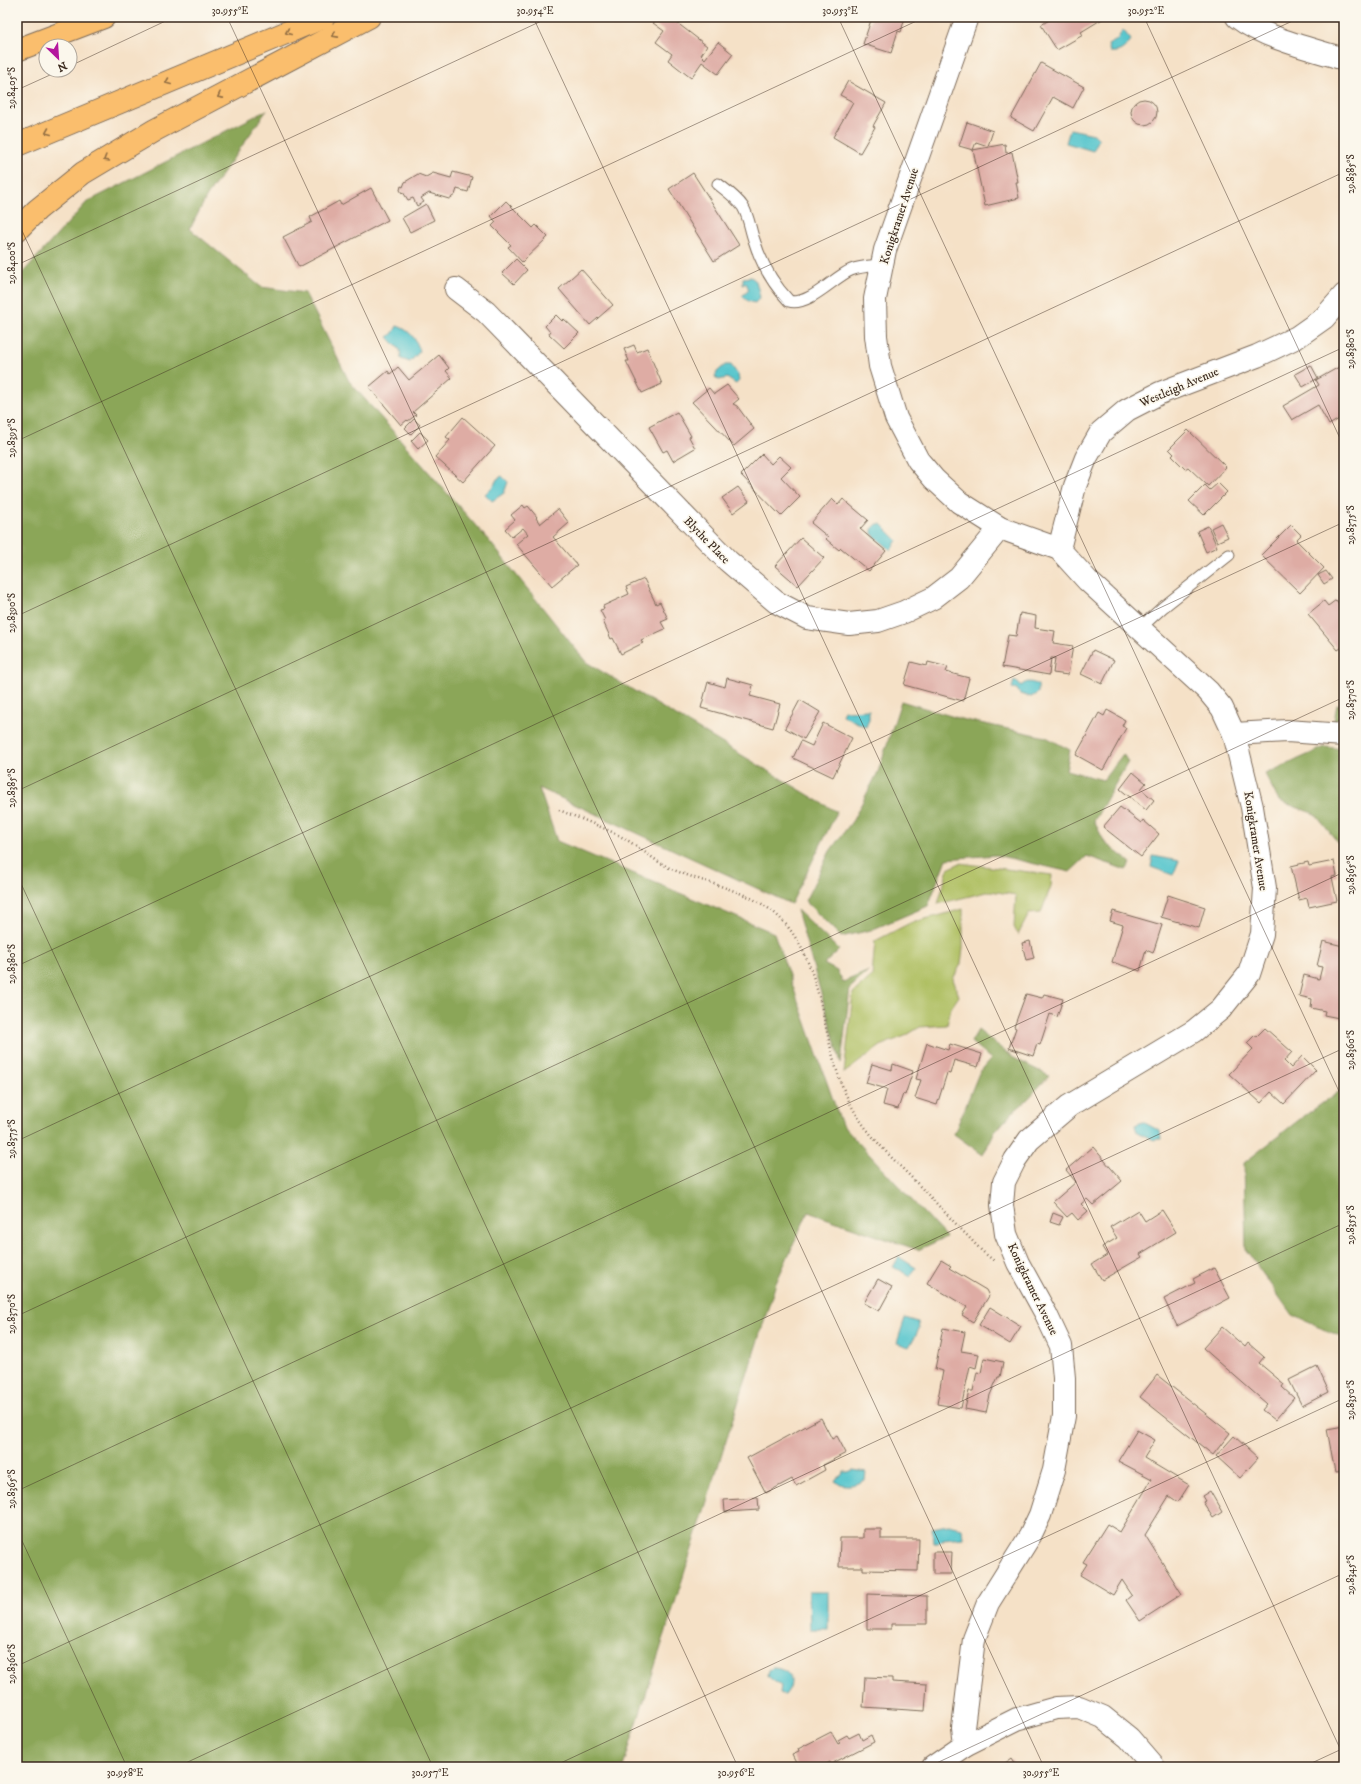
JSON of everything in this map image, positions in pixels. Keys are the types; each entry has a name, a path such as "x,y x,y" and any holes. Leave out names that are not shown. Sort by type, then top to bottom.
{"highway":[{"path":"17,50 104,17"},
{"path":"17,145 324,17"},
{"path":"17,230 37,210 84,173 155,130 369,17"}],"street":[{"name":"Konigkramer Avenue","path":"965,1745 963,1728 974,1639 988,1603 1030,1536 1040,1515 1054,1470 1064,1416 1064,1378 1061,1346 1046,1314 1018,1263 1006,1234 1002,1206 1004,1182 1015,1160 1029,1140 1069,1106 1194,1031 1221,1009 1249,974 1262,934 1265,888 1252,807 1234,734 1222,708 1208,691 1088,581 1059,549 1000,528 959,502 934,479 918,460 896,418 880,366 876,336 875,299 885,250 967,17"},
{"path":"1237,17 1248,25 1274,36 1344,59"},
{"name":"Blythe Place","path":"456,289 486,312 728,561 776,602 807,618 849,624 878,621 904,612 933,598 959,578 1000,528"},
{"name":"Westleigh Avenue","path":"1059,549 1075,486 1086,458 1101,432 1127,410 1160,394 1257,356 1297,337 1324,318 1344,295"},
{"path":"1234,734 1287,731 1344,735"},
{"path":"933,1767 965,1745 1017,1719 1056,1708 1079,1707 1103,1717 1129,1738 1154,1767"}],"lane":[{"path":"718,184 736,198 747,214 760,258 776,287 789,301 798,302 813,296 837,278 852,270 882,265"},
{"path":"1140,628 1162,608 1229,555"}],"path":[{"path":"559,810 616,834 639,848 655,861 675,870 742,893 760,902 788,927 801,947 813,974 834,1061 848,1100 860,1120 880,1146 982,1251 1000,1265"}],"green space":[{"path":"267,110 207,196 190,229 261,287 305,293 349,381 490,542 586,662 837,812 791,904 539,788 557,841 774,933 842,1125 946,1237 918,1250 808,1212 776,1283 623,1767 17,1767 17,279 87,202"},
{"path":"901,701 961,719 1046,737 1070,750 1066,770 1103,780 1123,754 1128,762 1094,821 1105,843 1131,863 1126,870 1087,856 1070,872 996,855 946,859 928,906 871,930 841,937 805,901 830,851 853,820 878,772"},
{"path":"1344,704 1344,728 1333,726 1337,705"},
{"path":"1325,747 1344,749 1344,850 1315,814 1279,801 1265,774"},
{"path":"960,863 1052,875 1051,886 1041,913 1029,914 1018,935 1014,927 1016,895 990,891 938,904 948,869"},
{"path":"963,909 963,948 961,964 953,979 959,996 951,1008 947,1025 920,1027 905,1036 882,1045 844,1073 853,993 872,976 875,941 910,923"},
{"path":"797,910 839,950 824,964 837,971 843,982 869,971 850,988 841,1063"},
{"path":"978,1030 1012,1057 1049,1076 994,1133 983,1155 954,1134 979,1073 991,1059 971,1042"},
{"path":"1344,1088 1344,1338 1292,1315 1246,1250 1244,1163 1300,1119"}],"water":[{"path":"1123,30 1131,40 1117,52 1110,52 1108,45 1117,40"},
{"path":"1070,129 1094,134 1099,139 1093,151 1066,143"},
{"path":"751,277 756,281 760,297 755,303 748,301 742,296 749,290 746,283 743,285 743,278"},
{"path":"397,326 406,330 412,336 420,351 410,362 401,359 400,350 388,337 393,333"},
{"path":"725,365 731,365 738,375 739,381 736,384 727,378 719,380 715,377 717,372"},
{"path":"502,476 508,482 504,493 492,501 485,494 494,485 497,479"},
{"path":"877,524 881,524 897,540 891,550 872,534 872,529"},
{"path":"1014,681 1019,683 1021,686 1030,682 1038,685 1038,693 1031,697 1020,694 1017,689 1012,688"},
{"path":"869,710 869,719 866,727 842,715 844,711"},
{"path":"1153,856 1179,861 1173,875 1151,867"},
{"path":"1143,1122 1160,1131 1161,1139 1157,1139 1156,1141 1137,1132 1135,1125"},
{"path":"899,1257 916,1268 910,1276 893,1267"},
{"path":"905,1318 918,1322 919,1329 909,1347 897,1343"},
{"path":"853,1470 866,1472 865,1480 850,1485 835,1481 842,1475 843,1472"},
{"path":"949,1525 962,1528 963,1538 943,1540 940,1543 933,1543 932,1528"},
{"path":"809,1592 828,1592 828,1629 810,1629"},
{"path":"773,1668 784,1671 790,1677 791,1685 785,1695 780,1694 781,1686 768,1675 769,1670"}],"building":[{"path":"658,17 680,17 676,22 707,46 701,55 705,59 718,42 733,54 718,74 702,62 691,78 668,60 672,54 656,42 664,31 653,23"},
{"path":"872,17 905,17 901,32 898,31 891,53 863,44"},
{"path":"1054,17 1104,18 1081,32 1083,35 1057,50 1041,25"},
{"path":"1041,63 1084,87 1073,108 1053,97 1034,131 1011,118"},
{"path":"848,81 886,103 873,126 875,127 860,153 833,137 853,102 840,95"},
{"path":"1144,99 1153,103 1157,112 1153,121 1144,125 1135,121 1131,112 1135,103"},
{"path":"967,122 993,131 988,146 976,142 973,150 959,146"},
{"path":"1005,144 1006,153 1012,152 1018,182 1016,182 1019,198 985,206 973,150"},
{"path":"453,172 472,177 468,192 457,189 455,195 449,199 429,193 421,198 424,202 417,206 413,198 408,200 400,190 401,186 403,187 405,182 418,174 426,177 433,173 451,178"},
{"path":"693,173 739,245 714,261 669,189"},
{"path":"371,188 388,220 299,267 283,237 312,222 310,217 339,201 341,205"},
{"path":"506,201 533,228 536,225 548,237 522,262 508,247 511,245 492,226 496,222 491,216"},
{"path":"426,204 434,220 410,232 402,218"},
{"path":"516,259 527,270 514,284 502,273"},
{"path":"581,269 613,305 590,325 559,289"},
{"path":"556,315 562,321 564,319 579,333 564,348 549,334 550,332 545,326"},
{"path":"634,345 637,352 647,348 662,384 642,393 626,361 629,361 624,349"},
{"path":"439,355 449,368 446,371 452,378 413,412 416,415 401,425 369,387 388,371 390,374 398,367 409,380"},
{"path":"1311,365 1318,378 1303,387 1295,374"},
{"path":"1339,367 1342,371 1344,370 1344,416 1329,425 1318,405 1292,420 1283,406 1319,385 1316,380"},
{"path":"727,385 739,399 733,404 737,406 754,429 734,446 692,402 709,388 714,394"},
{"path":"677,412 691,436 689,437 695,448 673,461 667,450 663,452 649,427"},
{"path":"463,417 495,446 463,482 435,457 450,440 446,437"},
{"path":"414,419 420,425 411,434 405,428"},
{"path":"1188,430 1226,467 1208,486 1188,467 1185,469 1172,456 1174,454 1169,449"},
{"path":"420,432 428,440 418,449 411,441"},
{"path":"762,454 771,464 779,456 791,467 781,477 800,497 781,516 741,475"},
{"path":"1218,483 1227,492 1204,515 1189,501 1205,485 1210,490"},
{"path":"738,487 749,501 733,513 722,498"},
{"path":"832,499 838,505 843,499 868,520 860,529 886,551 869,571 841,548 839,550 826,539 828,537 811,523"},
{"path":"523,505 525,508 528,506 537,517 536,518 540,524 558,509 569,523 553,537 577,565 552,586 516,544 528,534 523,528 512,537 505,529 515,520 511,515"},
{"path":"1221,523 1228,537 1217,542 1211,528"},
{"path":"1291,525 1301,535 1296,540 1324,568 1300,593 1261,555"},
{"path":"1208,526 1217,547 1206,552 1197,531"},
{"path":"801,538 824,558 798,586 775,566"},
{"path":"1326,571 1332,579 1324,584 1318,575"},
{"path":"644,579 656,604 660,602 668,619 661,622 665,629 641,640 643,643 621,654 613,638 611,639 600,610 604,609 603,606 629,594 626,587"},
{"path":"1336,600 1344,610 1344,646 1338,650 1308,614 1324,601 1328,606"},
{"path":"1020,613 1036,616 1035,628 1055,631 1053,643 1073,646 1068,675 1053,673 1055,658 1051,658 1049,675 1002,667 1008,635 1016,636"},
{"path":"1093,650 1114,660 1102,684 1081,674"},
{"path":"911,662 927,666 928,662 948,667 946,672 969,678 963,701 904,685"},
{"path":"727,678 753,685 750,696 780,704 773,728 701,708 708,682 725,687"},
{"path":"800,700 820,712 804,739 785,728"},
{"path":"1107,710 1125,720 1122,726 1126,728 1103,770 1076,755 1099,713 1104,716"},
{"path":"823,723 852,738 833,777 793,758 801,741 812,746"},
{"path":"1133,772 1146,783 1141,789 1154,800 1146,810 1120,789"},
{"path":"1120,807 1141,823 1143,820 1159,834 1141,857 1103,827"},
{"path":"1334,861 1337,876 1332,877 1337,901 1309,907 1307,898 1299,900 1291,866 1308,862 1309,866"},
{"path":"1168,895 1205,907 1199,928 1161,917"},
{"path":"1113,911 1162,925 1153,953 1146,950 1140,971 1112,962 1123,925 1110,921"},
{"path":"1030,941 1034,958 1026,960 1022,943"},
{"path":"1323,941 1343,946 1341,955 1344,956 1344,1019 1324,1015 1325,1011 1311,1008 1312,999 1299,996 1304,975 1319,979 1322,967 1317,966"},
{"path":"1026,994 1042,998 1044,994 1063,999 1057,1017 1050,1014 1040,1045 1037,1044 1033,1056 1009,1048 1016,1028 1014,1027"},
{"path":"1265,1028 1292,1052 1284,1061 1291,1068 1302,1056 1316,1070 1284,1104 1271,1092 1261,1103 1229,1074 1253,1049 1247,1043"},
{"path":"927,1043 948,1050 950,1044 982,1054 978,1067 954,1060 950,1074 947,1073 937,1105 915,1098 921,1080 916,1079"},
{"path":"872,1064 892,1070 893,1064 913,1071 905,1095 903,1094 898,1109 883,1105 887,1089 866,1083"},
{"path":"1093,1147 1122,1181 1093,1205 1087,1199 1081,1204 1088,1211 1078,1220 1072,1213 1067,1217 1053,1202 1076,1182 1066,1170"},
{"path":"1138,1210 1145,1221 1162,1210 1176,1232 1140,1254 1142,1257 1102,1280 1092,1264 1107,1255 1102,1247 1117,1238 1110,1227"},
{"path":"1053,1213 1063,1217 1059,1225 1050,1222"},
{"path":"941,1260 951,1266 949,1268 986,1290 989,1296 973,1322 962,1315 967,1307 927,1283"},
{"path":"1214,1268 1230,1298 1177,1326 1164,1299 1195,1283 1193,1279"},
{"path":"878,1279 892,1287 879,1311 864,1303"},
{"path":"990,1307 1021,1326 1010,1344 979,1325"},
{"path":"1222,1327 1245,1347 1248,1343 1264,1357 1259,1363 1284,1384 1282,1387 1294,1398 1275,1420 1262,1410 1267,1404 1203,1348"},
{"path":"943,1328 965,1332 961,1351 979,1354 976,1368 970,1366 961,1408 937,1404 943,1371 935,1369"},
{"path":"984,1358 1003,1362 1000,1377 998,1377 990,1395 986,1413 965,1409 969,1391 973,1391 977,1372 981,1373"},
{"path":"1317,1366 1329,1392 1302,1406 1289,1380"},
{"path":"1157,1375 1230,1433 1213,1455 1140,1397"},
{"path":"821,1418 832,1439 837,1436 846,1453 823,1465 825,1470 796,1486 792,1479 766,1493 747,1458"},
{"path":"1344,1426 1344,1471 1335,1472 1327,1429"},
{"path":"1137,1430 1155,1440 1144,1458 1189,1485 1178,1502 1169,1496 1145,1535 1182,1594 1140,1621 1126,1600 1132,1595 1122,1580 1113,1595 1080,1575 1087,1564 1083,1562 1107,1524 1120,1532 1152,1479 1118,1461"},
{"path":"1234,1436 1258,1458 1240,1478 1216,1456"},
{"path":"1210,1491 1222,1512 1213,1518 1203,1502 1205,1501 1202,1496"},
{"path":"758,1498 759,1510 725,1512 724,1500"},
{"path":"863,1529 881,1529 881,1539 919,1539 918,1571 863,1570 863,1567 839,1567 840,1538 863,1538"},
{"path":"933,1552 952,1552 951,1574 933,1574"},
{"path":"867,1594 927,1596 927,1624 891,1624 891,1629 867,1629"},
{"path":"865,1677 892,1678 892,1682 927,1684 925,1711 863,1707"},
{"path":"831,1732 838,1744 840,1743 838,1740 847,1735 849,1738 859,1733 862,1740 871,1735 874,1742 831,1764 830,1762 824,1765 825,1767 798,1767 792,1755 799,1752 798,1749"},
{"path":"1012,1758 1018,1767 1000,1767"}]}
